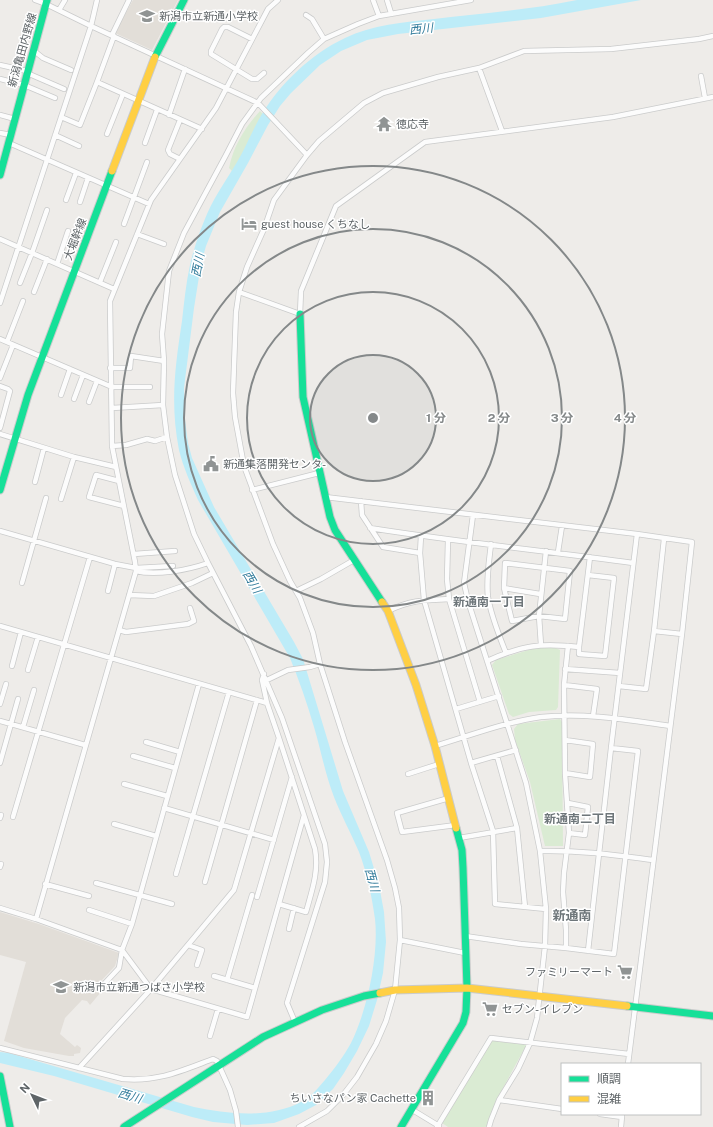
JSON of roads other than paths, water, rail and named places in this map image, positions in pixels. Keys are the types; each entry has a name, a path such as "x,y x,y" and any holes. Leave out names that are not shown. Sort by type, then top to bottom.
{"street":[{"path":"35,0 47,2 59,10 91,26 185,68 258,103 306,155"},
{"path":"59,10 65,0"},
{"path":"0,303 91,26 97,0"},
{"path":"61,117 80,125 113,36 129,0"},
{"name":"大堀幹線","path":"0,490 28,395 42,357 108,187 156,55 184,0"},
{"path":"36,919 136,570 112,446 110,301 149,204 216,108 268,9 278,0"},
{"path":"373,0 379,16"},
{"path":"387,0 392,13"},
{"path":"295,1022 287,1003 325,882 327,862 324,844 282,718 264,674 194,534 175,475 167,437 163,405 164,361 162,334 169,271 184,233 242,124 258,103 324,39 379,16 471,0"},
{"name":"新潟亀田内野線","path":"0,175 1,164 10,139 47,2"},
{"path":"306,15 312,19 324,39"},
{"path":"252,39 228,27 224,27 211,51 211,54 254,79 257,79 264,73"},
{"path":"299,1127 327,1110 343,1095 357,1077 376,1044 386,1021 395,990 400,940 399,908 387,860 345,742 320,664 313,633 300,598 273,544 242,460 235,417 233,393 236,312 239,292 247,267 264,229 274,200 306,155 319,141 364,103 383,93 438,77 479,68 524,51 611,49 713,36"},
{"path":"33,50 43,58 71,70"},
{"path":"0,64 27,72 64,89"},
{"path":"169,115 185,68"},
{"path":"479,68 502,131"},
{"path":"701,76 705,98"},
{"path":"0,79 24,85 55,98"},
{"path":"97,82 202,129"},
{"path":"107,134 123,94"},
{"path":"401,1127 463,1023 466,1012 467,988 462,850 435,746 416,686 388,611 335,530 324,497 303,397 300,314 301,291 336,206 425,142 613,118 713,96"},
{"path":"145,143 157,110"},
{"path":"0,115 15,119"},
{"path":"180,120 168,150 170,154 180,159"},
{"path":"0,133 47,160 134,199 149,204"},
{"path":"55,135 78,146"},
{"path":"124,224 147,162"},
{"path":"66,200 76,173"},
{"path":"80,202 88,178"},
{"path":"20,283 47,210"},
{"path":"57,264 68,231"},
{"path":"137,234 164,244"},
{"path":"0,239 114,289"},
{"path":"100,282 116,242"},
{"path":"34,292 47,259"},
{"path":"239,292 300,314"},
{"path":"7,342 23,301"},
{"path":"0,339 112,387 150,387"},
{"path":"0,378 13,345"},
{"path":"110,368 130,368 131,356 164,361"},
{"path":"61,395 70,369"},
{"path":"74,399 83,375"},
{"path":"89,402 96,381"},
{"path":"0,386 10,391 0,428"},
{"path":"112,408 163,405"},
{"path":"0,434 74,457 116,467"},
{"path":"112,446 126,445 147,439 154,441 167,437"},
{"path":"35,482 44,448"},
{"path":"61,499 74,457"},
{"path":"252,490 319,473"},
{"path":"119,481 96,475 89,497 124,506"},
{"path":"324,497 637,534 692,542 682,634 628,1063"},
{"path":"22,583 46,498"},
{"path":"361,501 362,516 383,547 420,553"},
{"path":"473,515 464,583 468,601 526,784 540,851 546,910 545,946 537,1018 530,1043 518,1069 499,1100 489,1127"},
{"path":"558,552 562,526"},
{"path":"370,528 469,543 491,544 558,552 633,563"},
{"path":"0,531 144,572 180,570 198,567 208,563"},
{"path":"588,951 637,534"},
{"path":"421,536 420,553 424,600 471,763 493,831 495,904 546,910"},
{"path":"619,686 646,689 664,539"},
{"path":"448,540 446,579 449,599 480,702"},
{"path":"491,544 488,570 488,597 494,621 506,653"},
{"path":"134,554 175,551"},
{"path":"541,645 538,616 546,551"},
{"path":"13,817 90,557"},
{"path":"588,575 614,578 605,656 579,654 590,557"},
{"path":"296,591 321,579 354,560"},
{"path":"505,563 570,571 565,619 538,616 512,621 504,588 505,563"},
{"path":"108,591 115,564"},
{"path":"136,570 173,566"},
{"path":"129,595 154,596 192,583 213,573"},
{"path":"504,588 540,594"},
{"path":"388,611 402,604 424,600 449,599"},
{"path":"119,630 126,632 188,624 194,621 190,608"},
{"path":"0,626 267,703"},
{"path":"654,631 682,634"},
{"path":"12,666 21,632"},
{"path":"28,670 38,637"},
{"path":"487,661 523,647 541,645 579,647"},
{"path":"566,948 563,892 569,833 565,773 564,685 568,646"},
{"path":"266,680 288,670 320,664"},
{"path":"565,669 620,673"},
{"path":"264,674 262,680 267,703 315,849 317,863 306,912 279,904"},
{"path":"0,704 6,684"},
{"path":"105,983 119,968 122,950 132,924 199,684"},
{"path":"564,685 597,689 593,716"},
{"path":"23,727 34,690"},
{"path":"176,874 229,692"},
{"path":"456,709 499,696"},
{"path":"0,763 18,700"},
{"path":"205,882 257,700"},
{"path":"435,746 525,720 565,716 615,718 670,726"},
{"path":"0,721 86,745"},
{"path":"79,1068 151,989 234,890 279,738"},
{"path":"565,740 593,744 590,777 565,773"},
{"path":"146,742 180,752"},
{"path":"465,936 521,944 614,954 638,751 611,748"},
{"path":"471,763 516,750"},
{"path":"133,756 175,768"},
{"path":"496,756 517,828 526,907"},
{"path":"408,774 439,764"},
{"path":"258,897 292,777"},
{"path":"124,784 167,796"},
{"path":"449,798 397,813 402,832 456,825"},
{"path":"568,804 588,807 585,835 569,833"},
{"path":"164,808 274,840"},
{"path":"0,908 36,919 122,950 151,989 247,1017 304,815"},
{"path":"114,824 156,836"},
{"path":"459,838 517,828"},
{"path":"540,851 567,850 600,852 653,860"},
{"path":"96,883 172,904"},
{"path":"45,884 89,896"},
{"path":"227,980 252,896"},
{"path":"289,929 294,908"},
{"path":"89,910 132,924"},
{"path":"400,940 465,953"},
{"path":"188,945 202,950 197,965"},
{"path":"214,976 255,988"},
{"path":"124,1127 264,1037 322,1010 364,996 386,991 467,988 713,1016"},
{"path":"210,1036 218,1008"},
{"path":"412,1109 439,1127 491,1038 630,1054"},
{"path":"0,1048 123,1079 140,1080 157,1078 213,1060 217,1061 230,1090 236,1111 238,1127"},
{"path":"0,1076 4,1111 10,1127"},
{"path":"499,1100 561,1109"},
{"path":"621,1127 622,1115"}],"water":[{"name":"西川","path":"577,0 641,0 541,18 398,34 367,40 341,51 320,65 291,93 280,106 268,125 220,212 206,246 201,264 184,388 185,420 188,443 192,458 214,507 303,659 343,791 369,852 379,885 384,912 386,942 383,973 369,1026 357,1051 333,1089 316,1105 299,1114 274,1123 247,1125 213,1122 192,1117 54,1076 0,1063 0,1052 9,1053 194,1107 220,1112 248,1114 275,1111 308,1098 332,1071 351,1043 367,999 373,966 376,933 371,894 359,852 331,788 309,709 290,658 198,500 187,475 179,450 176,433 174,386 177,354 190,265 204,220 219,191 241,155 262,114 278,91 298,70 320,52 345,38 377,27 411,21 524,9"}],"place":[{"name":"新潟市立新通小学校","path":"147,16"},
{"name":"徳応寺","path":"384,124"},
{"name":"guest house くちなし","path":"249,224"},
{"name":"新通集落開発センタ-","path":"211,464"},
{"name":"ファミリーマート","path":"625,972"},
{"name":"新潟市立新通つばさ小学校","path":"61,987"},
{"name":"セブン-イレブン","path":"490,1009"},
{"name":"ちいさなパン家 Cachette","path":"428,1098"}],"district":[{"name":"新通南一丁目","path":"489,602"},
{"name":"新通南二丁目","path":"580,819"},
{"name":"新通南","path":"572,915"}]}
